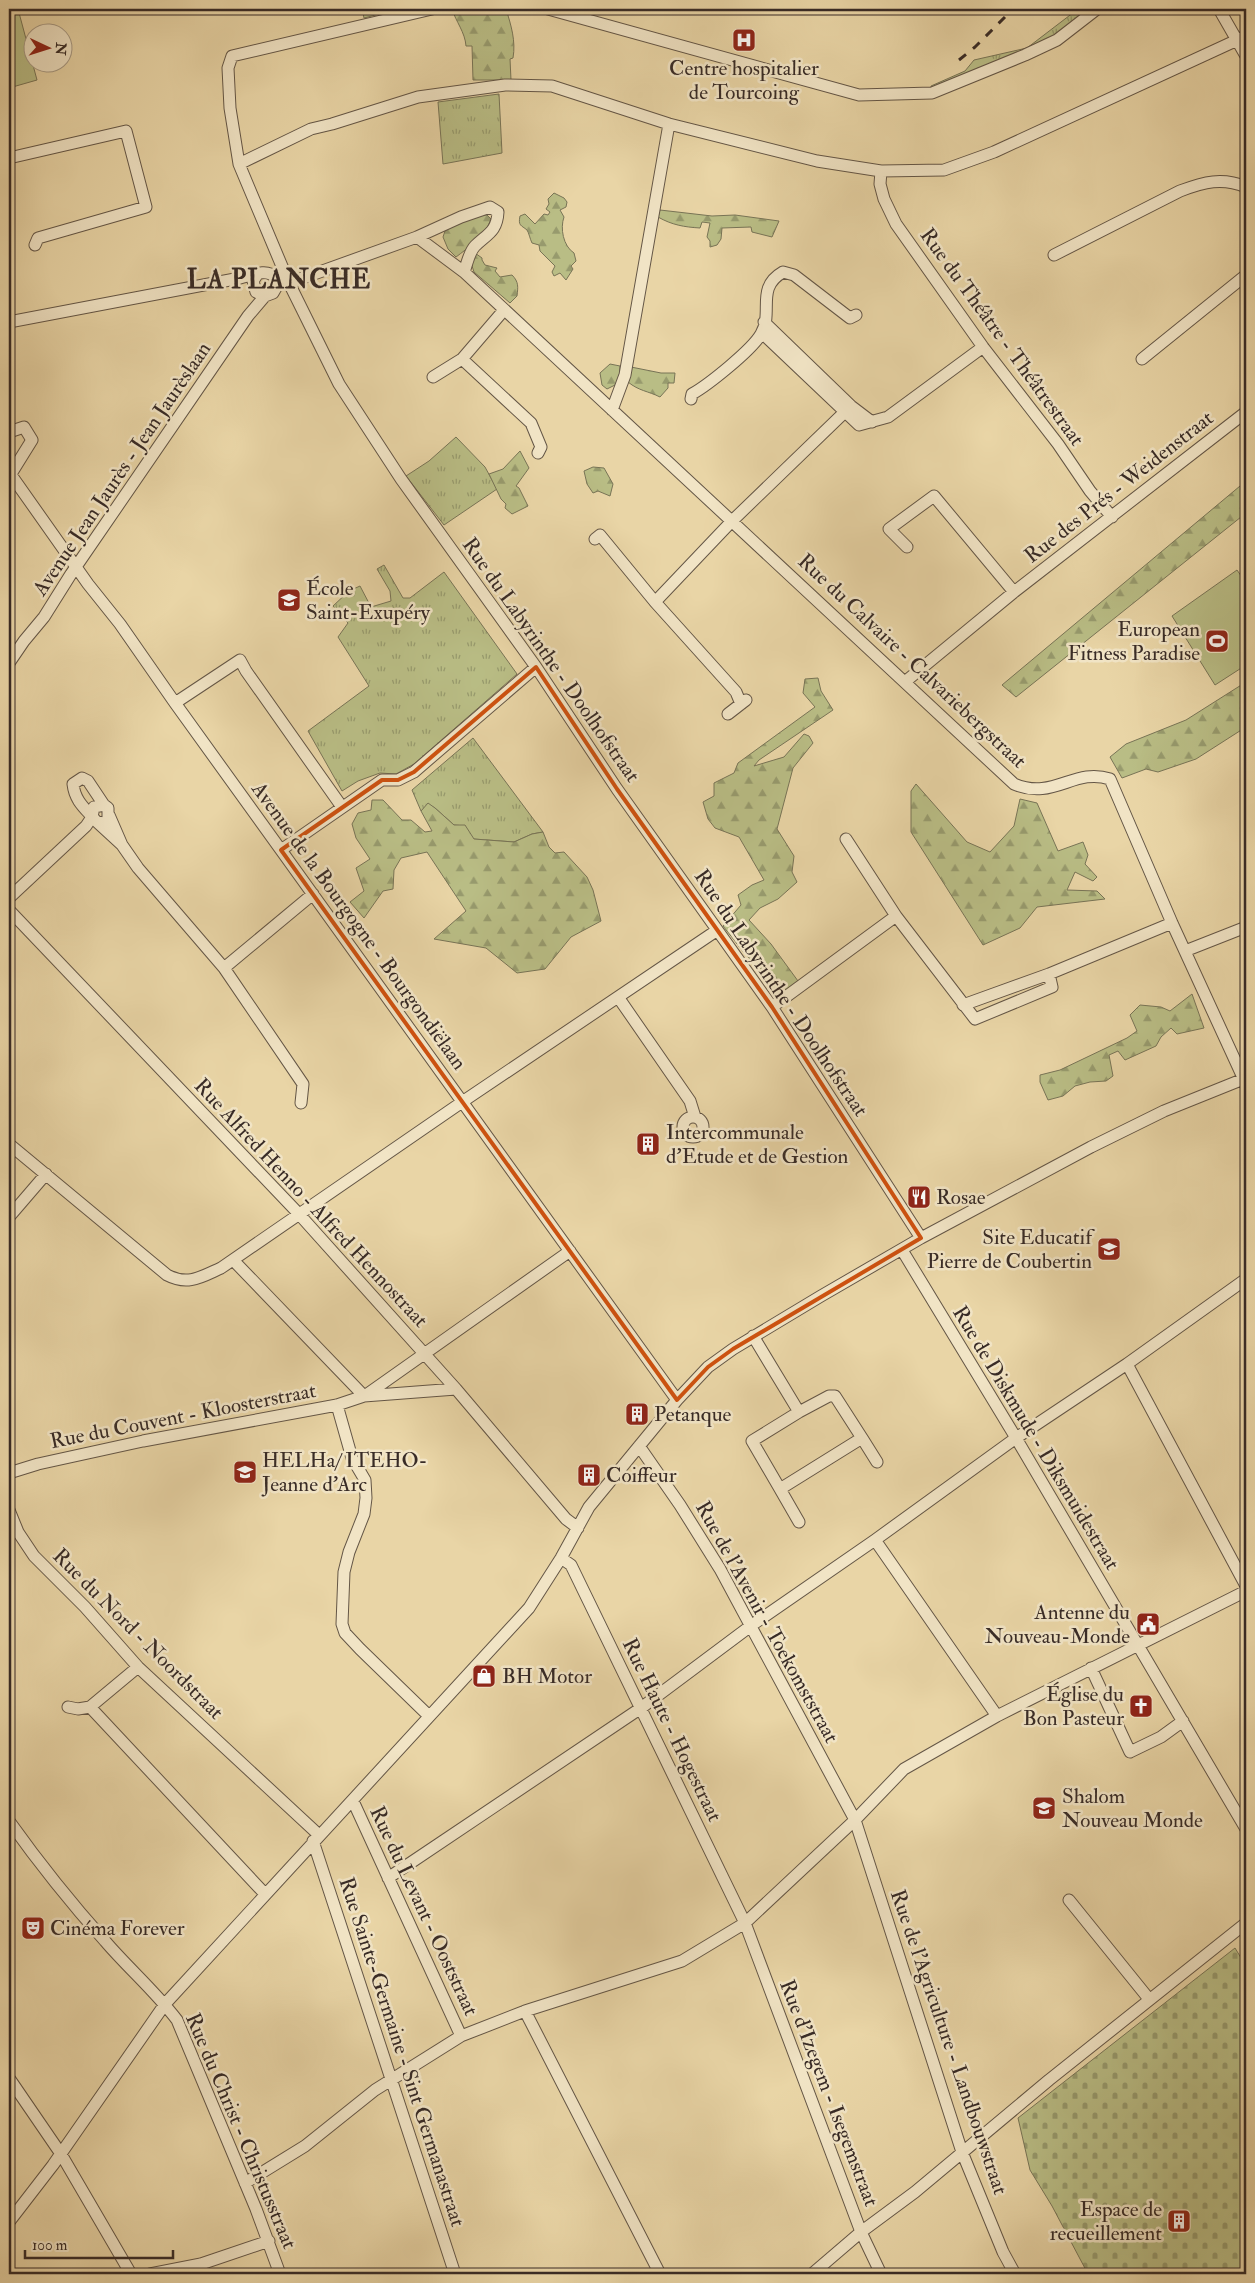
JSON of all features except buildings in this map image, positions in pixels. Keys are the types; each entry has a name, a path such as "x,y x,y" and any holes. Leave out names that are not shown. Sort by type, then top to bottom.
{"street":[{"name":"Rue du Labyrinthe - Doolhofstraat","path":"432,9 232,56 228,68 230,108 239,164 285,281 339,384 401,479 536,667 617,789 716,931 772,1007 921,1238"},
{"path":"548,9 859,95 932,93 1025,56 1057,40 1097,9"},
{"path":"1219,9 1241,39 1246,56"},
{"path":"239,164 311,129 418,97 505,85 552,86 669,124 817,161 881,171 944,170 988,154 1241,39"},
{"path":"612,410 626,375 669,124"},
{"path":"9,158 126,131 146,207 38,238 35,245"},
{"name":"Rue du Théâtre - Théâtrestraat","path":"881,171 880,184 884,199 896,224 983,346 1058,444 1090,491 1112,517"},
{"path":"1054,256 1180,191 1197,185 1224,180 1246,187"},
{"path":"257,275 253,281 254,288 258,294 265,296 276,290 285,281 417,237 490,207 498,212 498,223 492,232 474,247 464,272"},
{"name":"Rue du Calvaire - Calvariebergstraat","path":"417,237 464,272 906,681 1014,784 1028,790 1047,788 1097,774 1110,779 1172,923 1245,1081"},
{"path":"9,322 267,272 285,281"},
{"path":"691,399 692,394 707,386 763,328 770,284 775,277 784,272 794,275 850,318 856,315"},
{"path":"1142,359 1246,275"},
{"name":"Avenue Jean Jaurès - Jean Jaurèslaan","path":"9,663 44,617 76,566 248,316 265,296"},
{"path":"433,377 462,359 504,310"},
{"path":"763,328 847,409 859,425 888,417 983,346"},
{"path":"462,359 532,423 542,447 538,453"},
{"path":"655,602 732,521 847,409"},
{"name":"Rue des Prés - Weidenstraat","path":"906,681 1014,592 1246,412"},
{"name":"Avenue de la Bourgogne - Bourgondiëlaan","path":"9,432 24,427 32,440 9,475 120,624 677,1400"},
{"name":"Rue des Prés - Weidenstraat","path":"907,547 890,528 934,496 1014,592"},
{"path":"595,539 600,534 655,602 744,702 728,714"},
{"path":"175,703 240,660 342,807"},
{"path":"281,850 382,780 398,780 414,772 536,667"},
{"path":"122,845 95,820 75,796 73,784 82,778 88,781 107,810 122,845 138,868 224,968 303,1084 301,1103"},
{"path":"95,820 94,807 107,810"},
{"path":"9,898 86,826 95,820"},
{"path":"846,839 896,916 975,1019 1052,987 1049,974"},
{"path":"224,968 313,894"},
{"name":"Rue Alfred Henno - Alfred Hennostraat","path":"9,910 298,1213 456,1389 566,1519 578,1528"},
{"path":"772,1007 896,916"},
{"path":"963,1005 1049,974 1172,923"},
{"path":"1185,951 1246,927"},
{"path":"9,1144 167,1275 178,1281 188,1281 233,1260 298,1213 716,931"},
{"path":"618,997 690,1101 695,1116"},
{"path":"9,2222 60,2154 165,2004 353,1800 410,1735 529,1608 561,1558 589,1507 677,1400 708,1367 754,1336 921,1238 1092,1146 1164,1111 1245,1081"},
{"path":"9,1217 46,1174"},
{"name":"Rue de Diskmude - Diksmuidestraat","path":"902,1250 1016,1438 1246,1829"},
{"name":"Rue du Couvent - Kloosterstraat","path":"364,1396 570,1251"},
{"path":"233,1260 364,1396"},
{"path":"388,1878 641,1708 752,1625 875,1540 1016,1438 1127,1364 1246,1279"},
{"path":"754,1336 799,1412"},
{"path":"1127,1364 1246,1586"},
{"name":"Rue du Couvent - Kloosterstraat","path":"9,1472 143,1441 337,1405 364,1396 456,1389"},
{"path":"799,1522 752,1441 799,1412 829,1396 835,1396 877,1462"},
{"path":"337,1405 352,1458 365,1480 366,1498 364,1514 349,1552 344,1572 342,1624 345,1633 360,1650 429,1716"},
{"path":"780,1489 862,1438"},
{"name":"Rue de l'Avenir - Toekomststraat","path":"639,1446 689,1520 752,1625 855,1820"},
{"name":"Rue du Nord - Noordstraat","path":"9,1510 18,1532 34,1556 86,1607 138,1667 316,1838"},
{"path":"875,1540 997,1716"},
{"name":"Rue Haute - Hogestraat","path":"561,1558 571,1565 745,1923"},
{"path":"245,2183 305,2146 375,2090 461,2036 525,2012 682,1961 745,1923 855,1820 904,1769 997,1716 1246,1591"},
{"path":"68,1707 78,1709 90,1707 138,1667"},
{"path":"1091,1668 1130,1752 1161,1737 1183,1722"},
{"path":"410,1735 409,1728 416,1715 416,1702"},
{"path":"90,1707 265,1894"},
{"name":"Rue du Levant - Ooststraat","path":"353,1800 461,2036"},
{"name":"Rue de l'Agriculture - Landbouwstraat","path":"855,1820 962,2152 1003,2252 1015,2274"},
{"name":"Rue du Christ - Christusstraat","path":"9,1821 52,1880 106,1942 165,2004 177,2020 269,2241 280,2274"},
{"name":"Rue Sainte-Germaine - Sint Germanastraat","path":"316,1838 455,2274"},
{"path":"1069,1900 1149,1999"},
{"name":"Rue d'Izegem - Isegemstraat","path":"745,1923 861,2232 881,2274"},
{"path":"812,2274 861,2232 915,2192 1149,1999 1246,1923"},
{"path":"525,2012 660,2274"},
{"path":"9,2078 60,2154 131,2274"},
{"path":"150,2274 201,2264 269,2241"}],"highlighted area":[{"path":"536,667 617,789 772,1007 921,1238 733,1349 708,1367 677,1400 281,850 382,780 398,780 414,772"}],"green space":[{"path":"9,9 18,9 22,24 22,72 35,72 37,80 9,88"},
{"path":"362,9 398,9 364,18"},
{"path":"452,9 506,9 514,45 513,58 510,59 511,80 473,80 472,46 466,46 464,36"},
{"path":"1078,9 1094,9 1057,40 932,93 931,86 965,71 974,60 1027,48"},
{"path":"499,94 502,153 443,164 438,102"},
{"path":"554,193 564,198 567,202 566,207 560,210 564,217 563,231 567,246 574,253 576,261 571,266 573,269 566,280 560,273 554,276 552,272 555,266 540,251 539,245 532,243 527,230 519,222 520,216 525,214 535,224 544,214 548,215 550,212 546,209 549,204 548,199"},
{"path":"660,210 712,216 735,215 779,221 772,237 752,232 751,227 722,228 721,239 717,245 710,247 710,241 707,237 710,223 702,222 700,228 678,225 658,217"},
{"path":"482,215 487,215 491,219 489,225 476,241 456,257 448,249 443,237 446,228"},
{"path":"475,253 482,258 485,265 497,268 495,271 500,277 512,275 516,280 517,296 510,303 474,272 471,263"},
{"path":"610,364 620,366 619,383 607,389 602,385 600,373"},
{"path":"631,367 661,373 675,373 674,383 668,383 668,388 660,397 628,382"},
{"path":"456,437 485,467 497,489 444,525 406,476 429,461"},
{"path":"520,451 529,468 516,486 519,488 528,506 512,514 505,508 506,504 501,499 489,474 503,469"},
{"path":"593,467 604,468 613,484 610,496 598,491 593,493 587,484 584,471"},
{"path":"1246,481 1246,513 1016,697 1002,685"},
{"path":"384,565 403,598 410,598 444,572 517,674 414,764 396,774 380,773 358,781 342,791 308,731 369,686 338,637 348,623 333,606 349,591 360,586 371,607 391,601 390,591 377,569"},
{"name":"European Fitness Paradise","path":"1237,570 1246,583 1246,665 1215,685 1172,616"},
{"path":"818,678 821,691 833,710 759,760 754,766 784,757 804,734 809,736 813,743 793,768 777,829 794,856 792,872 797,882 778,899 760,908 749,920 771,944 798,981 777,997 766,975 745,954 723,926 741,905 738,895 752,885 764,880 739,837 715,828 708,819 703,802 714,796 714,783 734,773 738,763 815,707 803,693 805,679"},
{"path":"1246,682 1246,727 1196,759 1158,772 1146,769 1122,778 1110,757 1126,744 1186,720"},
{"path":"473,738 543,832 532,834 514,842 473,839 465,826 454,825 428,804 421,811 412,790"},
{"path":"916,784 967,842 990,852 1014,826 1020,799 1037,803 1058,851 1083,842 1088,855 1085,864 1097,877 1093,881 1075,872 1067,890 1097,891 1105,899 1037,907 1020,928 983,945 911,832 911,791"},
{"path":"372,800 383,800 402,820 411,820 425,832 432,831 421,811 428,803 454,825 465,825 474,839 514,842 532,834 543,832 549,847 555,853 564,852 587,877 593,890 601,921 571,937 545,969 517,973 486,948 434,939 466,911 427,852 401,858 394,870 393,889 383,891 364,918 350,902 364,891 356,868 370,859 356,838 352,824 358,813 371,810"},
{"path":"1192,994 1204,1028 1177,1034 1171,1028 1161,1037 1156,1046 1125,1060 1118,1051 1109,1055 1113,1076 1106,1081 1090,1082 1075,1086 1063,1096 1048,1100 1040,1082 1040,1075 1060,1070 1127,1038 1137,1031 1130,1015 1140,1005 1161,1007 1170,1011"},
{"path":"1235,1948 1246,1966 1246,2274 1088,2274 1052,2206 1030,2170 1018,2118"}],"railway":[{"path":"959,60 975,47 1013,9"}],"place":[{"name":"Centre hospitalier de Tourcoing","path":"744,40"},
{"name":"École Saint-Exupéry","path":"289,600"},
{"name":"European Fitness Paradise","path":"1217,641"},
{"name":"Intercommunale d’Etude et de Gestion","path":"648,1144"},
{"name":"Rosae","path":"919,1197"},
{"name":"Site Educatif Pierre de Coubertin","path":"1109,1249"},
{"name":"Petanque","path":"637,1414"},
{"name":"HELHa/ ITEHO- Jeanne d'Arc","path":"245,1472"},
{"name":"Coiffeur","path":"589,1475"},
{"name":"Antenne du Nouveau-Monde","path":"1148,1624"},
{"name":"BH Motor","path":"484,1676"},
{"name":"Église du Bon Pasteur","path":"1141,1706"},
{"name":"Shalom Nouveau Monde","path":"1044,1808"},
{"name":"Cinéma Forever","path":"33,1928"},
{"name":"Espace de recueillement","path":"1179,2221"}],"district":[{"name":"LA PLANCHE","path":"279,280"}]}
